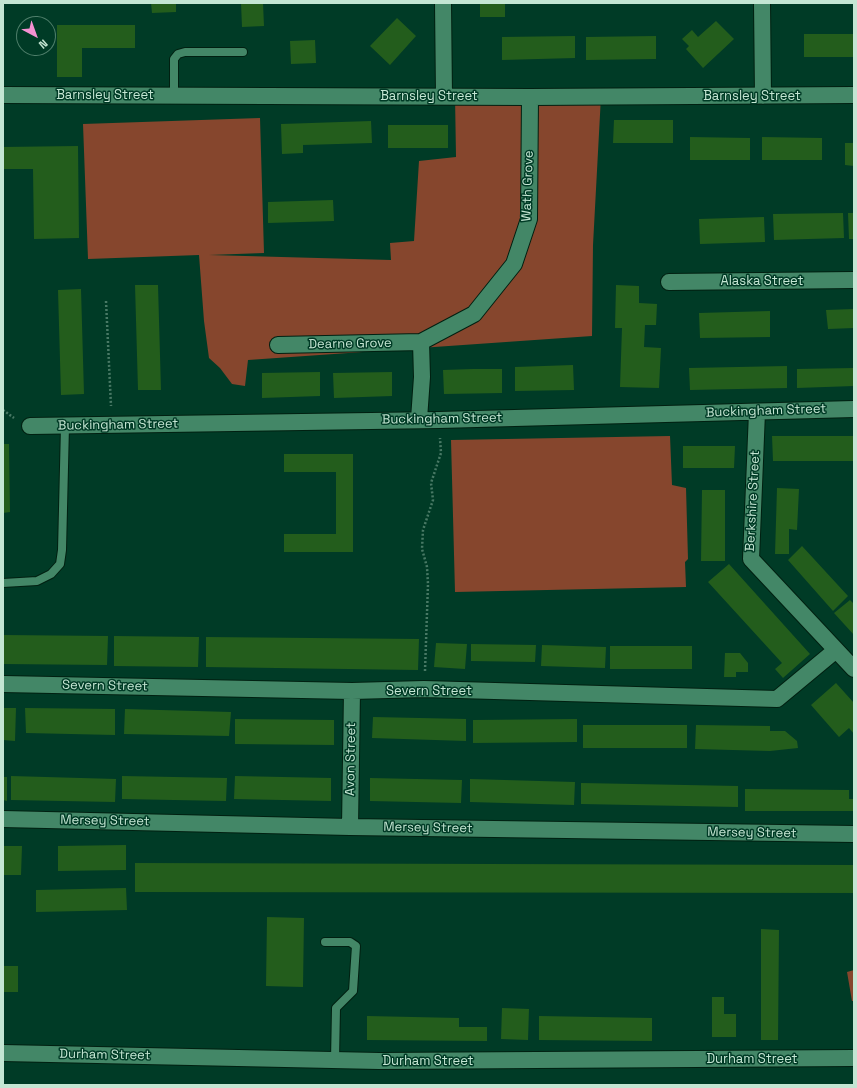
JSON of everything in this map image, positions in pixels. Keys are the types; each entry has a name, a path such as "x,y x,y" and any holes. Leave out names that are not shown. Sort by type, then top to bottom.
{"street":[{"path":"443,3 444,96"},
{"path":"762,3 763,96"},
{"name":"Barnsley Street","path":"3,94 530,97 854,95"},
{"name":"Wath Grove","path":"421,342 474,314 514,264 530,219 530,97"},
{"name":"Alaska Street","path":"669,282 854,280"},
{"path":"419,419 422,377 421,342"},
{"name":"Dearne Grove","path":"278,345 421,342"},
{"name":"Buckingham Street","path":"30,426 419,419 439,420 854,409"},
{"name":"Berkshire Street","path":"757,412 750,559 854,669"},
{"name":"Severn Street","path":"3,684 352,691 424,689 778,699 836,650"},
{"name":"Avon Street","path":"350,827 352,691"},
{"name":"Mersey Street","path":"3,819 350,827 854,834"},
{"name":"Durham Street","path":"3,1053 380,1061 854,1058"}],"lane":[{"path":"174,95 174,59 178,54 185,52 243,52"},
{"path":"3,583 37,581 51,574 60,564 62,550 65,426"},
{"path":"325,942 350,942 356,946 353,991 336,1008 335,1060"}],"path":[{"path":"106,301 112,425"},
{"path":"424,689 428,584 427,567 422,549 423,530 433,500 431,483 441,453 439,420"}],"shaded area":[{"path":"455,96 601,96 593,245 592,336 248,360 245,386 232,384 220,368 209,358 204,321 199,255 88,259 83,124 260,118 264,253 209,255 391,260 390,243 414,241 419,161 456,157"},
{"path":"670,436 672,485 686,488 688,559 685,562 686,587 455,592 451,440"},
{"path":"854,970 854,1001 852,1001 847,972"}],"building":[{"path":"151,3 176,3 176,12 152,13"},
{"path":"241,3 263,3 264,26 242,27"},
{"path":"480,3 505,3 505,17 480,17"},
{"path":"397,18 416,36 390,65 370,46"},
{"path":"716,21 734,39 703,68 686,49 689,46 682,39 692,30 698,37"},
{"path":"57,25 135,25 135,48 82,48 82,77 57,77"},
{"path":"804,34 854,34 854,57 804,57"},
{"path":"575,36 575,58 502,60 502,37"},
{"path":"656,36 656,59 586,60 586,37"},
{"path":"315,40 316,63 291,64 290,41"},
{"path":"614,120 673,120 673,143 613,143"},
{"path":"371,121 372,143 303,145 303,153 282,154 281,124"},
{"path":"388,125 448,125 448,148 388,148"},
{"path":"690,137 750,138 750,160 690,160"},
{"path":"762,137 822,138 822,160 762,160"},
{"path":"845,143 854,143 854,166 845,165"},
{"path":"78,146 79,238 34,239 33,169 3,169 3,147"},
{"path":"333,200 334,221 268,223 268,202"},
{"path":"843,213 844,238 774,240 773,214"},
{"path":"848,213 854,213 854,239 849,239"},
{"path":"764,217 765,242 700,244 699,219"},
{"path":"135,285 158,285 161,390 138,390"},
{"path":"616,285 639,286 639,303 657,304 656,325 645,325 644,347 661,348 659,388 620,387 622,328 615,328"},
{"path":"81,289 84,394 61,395 58,290"},
{"path":"854,309 854,328 828,329 826,310"},
{"path":"770,311 770,337 700,338 699,313"},
{"path":"573,365 574,390 515,391 515,367"},
{"path":"787,366 787,388 690,390 689,368"},
{"path":"854,368 854,386 797,388 797,369"},
{"path":"502,369 502,393 444,394 443,370"},
{"path":"320,372 320,396 262,398 262,373"},
{"path":"392,372 392,396 334,398 333,373"},
{"path":"772,436 854,436 854,461 773,461"},
{"path":"3,444 9,444 10,512 3,513"},
{"path":"683,446 735,446 734,468 683,468"},
{"path":"284,454 353,454 353,552 284,552 284,534 336,534 336,472 284,472"},
{"path":"777,488 799,489 797,530 789,529 789,554 775,554"},
{"path":"702,490 725,490 725,561 701,561"},
{"path":"802,546 848,596 833,611 788,560"},
{"path":"729,564 810,654 783,678 775,669 782,663 708,582"},
{"path":"850,600 854,604 854,635 834,613"},
{"path":"3,635 108,636 107,665 3,664"},
{"path":"114,636 199,637 198,667 114,666"},
{"path":"206,637 419,639 418,670 206,667"},
{"path":"436,643 467,644 465,669 434,667"},
{"path":"471,644 536,645 535,662 471,661"},
{"path":"542,645 606,647 605,668 541,666"},
{"path":"610,646 692,646 692,669 610,669"},
{"path":"725,653 740,653 748,663 748,672 736,672 736,677 724,677"},
{"path":"836,683 854,703 854,734 849,728 839,737 811,705"},
{"path":"3,708 16,708 15,741 3,740"},
{"path":"25,708 115,709 115,735 26,733"},
{"path":"125,709 231,712 229,736 124,734"},
{"path":"373,717 466,719 466,741 372,738"},
{"path":"235,719 334,720 334,745 235,744"},
{"path":"577,719 577,742 473,743 473,720"},
{"path":"583,725 687,725 687,748 583,748"},
{"path":"696,725 770,726 770,731 785,731 797,741 798,748 770,751 695,749"},
{"path":"11,776 116,779 115,802 11,800"},
{"path":"122,776 227,778 226,801 122,799"},
{"path":"235,776 331,778 331,801 234,799"},
{"path":"3,777 7,777 7,801 3,800"},
{"path":"370,778 462,780 461,803 370,801"},
{"path":"470,779 575,782 574,805 470,802"},
{"path":"581,783 738,786 738,807 581,804"},
{"path":"745,789 849,790 849,799 854,799 854,811 745,811"},
{"path":"126,845 126,870 58,871 58,846"},
{"path":"3,846 22,846 21,875 3,875"},
{"path":"135,863 854,865 854,893 135,892"},
{"path":"126,888 127,910 36,912 36,890"},
{"path":"267,917 304,918 303,987 266,986"},
{"path":"761,929 779,930 778,1040 761,1040"},
{"path":"3,966 18,966 18,992 3,992"},
{"path":"712,997 724,997 724,1014 736,1014 736,1037 712,1037"},
{"path":"502,1008 529,1009 528,1040 501,1039"},
{"path":"367,1016 459,1018 459,1027 487,1027 487,1041 367,1040"},
{"path":"539,1016 652,1018 652,1041 539,1040"}]}
